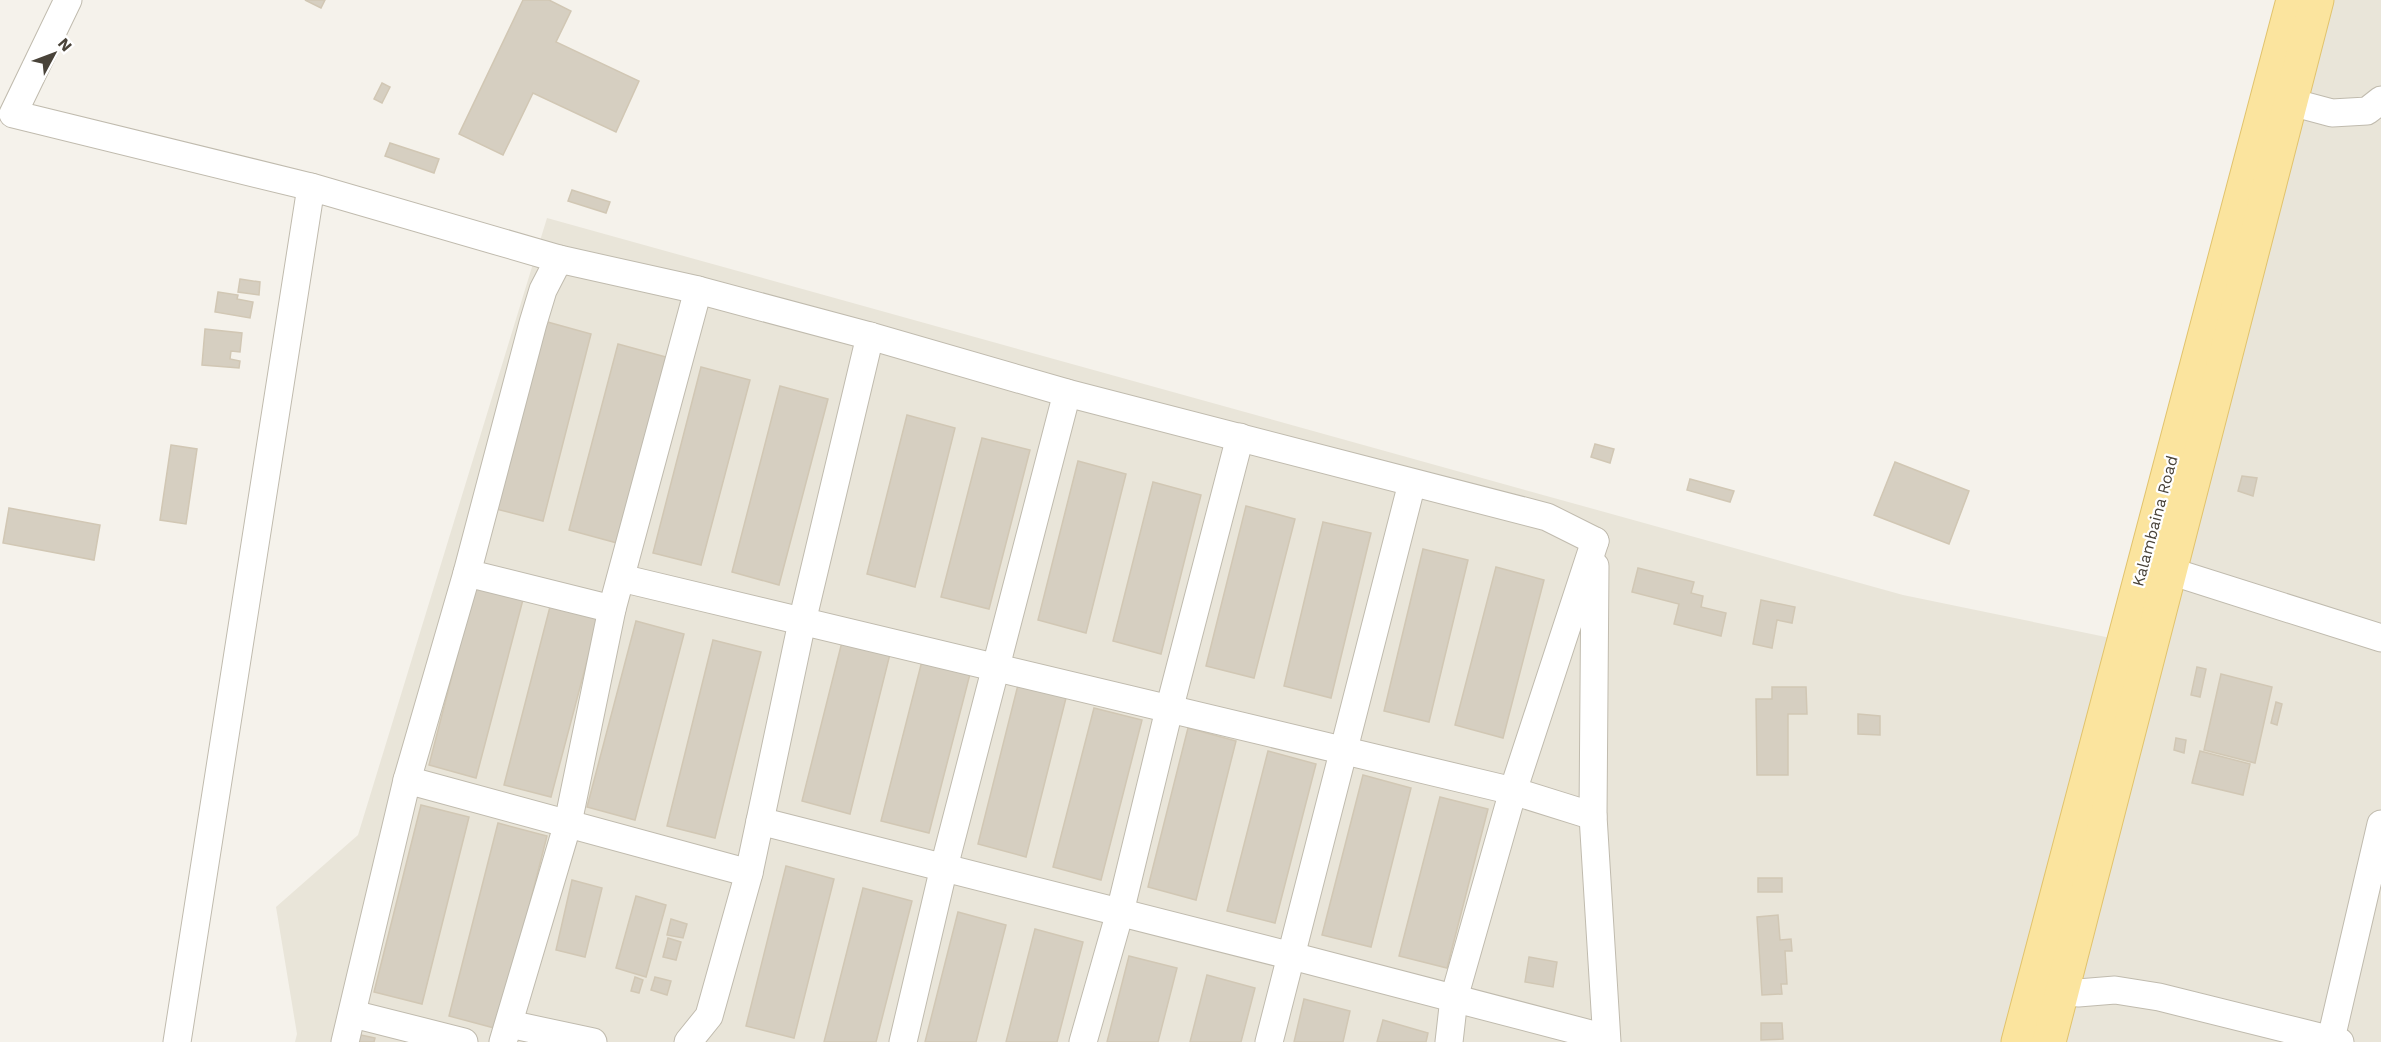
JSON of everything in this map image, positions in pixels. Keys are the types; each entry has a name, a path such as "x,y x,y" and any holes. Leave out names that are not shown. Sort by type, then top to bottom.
{"main road":[{"name":"Kalambaina Road","path":"2018,1042 2293,0"},
{"path":"2049,1042 2317,0"}],"street":[{"path":"68,0 13,114 311,187 559,258 698,290 870,336 1066,393 1547,517 1595,541"},
{"path":"2291,102 2332,113 2367,111 2381,100"},
{"path":"177,1042 311,187"},
{"path":"345,1042 407,780 467,573 532,323 543,290 559,258"},
{"path":"593,1042 506,1033 568,823 612,609 698,290"},
{"path":"688,1042 709,1016 749,873 802,622 870,336"},
{"path":"903,1042 944,867 1066,393"},
{"path":"1083,1042 1120,912 1169,710 1240,437"},
{"path":"1269,1042 1412,483"},
{"path":"760,821 1292,956 1606,1040 1593,816 1595,541"},
{"path":"1449,1042 1454,998 1513,791 1595,541"},
{"path":"2170,571 2381,638"},
{"path":"467,573 612,609"},
{"path":"621,578 994,669 1513,791 1593,816"},
{"path":"407,780 749,873"},
{"path":"2064,986 2078,993 2115,990 2159,996 2336,1041 2381,823"},
{"path":"353,1014 464,1042"},
{"path":"709,1016 715,1042"}],"shaded area":[{"path":"2329,0 2381,0 2381,1042 2055,1042"},
{"path":"547,218 1903,595 2130,642 2025,1042 295,1042 297,1034 276,907 358,835"}],"building":[{"path":"305,0 325,0 321,8"},
{"path":"523,0 549,0 571,11 556,42 639,81 616,132 533,93 503,155 459,134"},
{"path":"382,83 390,87 382,103 374,99"},
{"path":"390,143 439,159 434,173 385,156"},
{"path":"572,190 610,202 606,213 568,201"},
{"path":"240,279 260,282 259,295 238,292"},
{"path":"218,292 238,295 237,299 253,302 250,318 215,312"},
{"path":"544,321 591,334 543,521 496,509"},
{"path":"205,329 242,333 240,352 231,351 230,359 240,361 239,368 202,365"},
{"path":"618,344 666,357 617,543 569,530"},
{"path":"701,367 750,380 701,565 653,553"},
{"path":"780,386 828,399 779,585 732,572"},
{"path":"907,415 955,428 915,587 867,574"},
{"path":"982,438 1030,450 989,609 941,597"},
{"path":"1595,444 1614,449 1610,463 1591,457"},
{"path":"171,445 197,449 186,524 160,520"},
{"path":"1078,461 1126,474 1086,633 1038,620"},
{"path":"1895,462 1969,491 1949,544 1874,515"},
{"path":"2242,476 2257,478 2253,496 2238,491"},
{"path":"1690,479 1734,491 1730,502 1687,490"},
{"path":"1153,482 1201,495 1161,654 1113,641"},
{"path":"1246,506 1295,519 1254,678 1206,666"},
{"path":"9,508 100,525 94,560 3,543"},
{"path":"1323,522 1371,533 1331,698 1284,686"},
{"path":"1423,549 1468,560 1429,722 1384,711"},
{"path":"1496,567 1544,580 1503,738 1455,725"},
{"path":"1638,568 1694,582 1691,593 1703,596 1701,607 1726,613 1721,636 1674,624 1679,604 1632,592"},
{"path":"477,579 525,592 476,778 429,765"},
{"path":"552,599 600,612 551,797 504,785"},
{"path":"1761,600 1795,607 1792,623 1777,620 1772,648 1753,644"},
{"path":"636,621 684,634 635,820 587,807"},
{"path":"713,640 761,652 715,838 667,826"},
{"path":"842,642 890,654 850,814 802,801"},
{"path":"922,661 970,674 929,833 881,821"},
{"path":"2197,667 2206,669 2200,697 2191,695"},
{"path":"2221,674 2272,687 2255,763 2204,750"},
{"path":"1018,685 1066,698 1026,857 978,844"},
{"path":"1772,687 1806,687 1807,714 1788,714 1788,775 1757,775 1756,699 1772,699"},
{"path":"2276,702 2282,704 2277,725 2271,723"},
{"path":"1094,708 1142,720 1101,880 1053,867"},
{"path":"1858,714 1880,716 1880,735 1858,734"},
{"path":"1188,728 1236,741 1196,900 1148,887"},
{"path":"2176,738 2186,740 2184,753 2174,750"},
{"path":"1268,751 1316,764 1275,923 1227,911"},
{"path":"2200,751 2250,764 2243,795 2192,783"},
{"path":"1363,775 1411,788 1371,947 1322,935"},
{"path":"1440,797 1488,809 1447,968 1399,956"},
{"path":"421,805 469,817 422,1004 374,992"},
{"path":"498,823 547,836 498,1029 449,1016"},
{"path":"786,866 834,879 794,1038 746,1026"},
{"path":"1758,878 1782,878 1782,892 1758,892"},
{"path":"572,880 602,888 585,957 556,950"},
{"path":"863,888 912,901 876,1042 824,1042"},
{"path":"636,896 666,905 646,977 616,968"},
{"path":"958,912 1006,925 976,1042 925,1042"},
{"path":"1778,915 1780,940 1791,939 1792,951 1785,951 1787,984 1781,984 1782,994 1762,995 1757,917"},
{"path":"671,919 687,924 683,938 667,935"},
{"path":"1035,929 1083,942 1057,1042 1006,1042"},
{"path":"668,938 681,942 676,960 663,957"},
{"path":"1129,956 1177,968 1158,1042 1107,1042"},
{"path":"1529,957 1557,962 1553,987 1525,982"},
{"path":"1207,975 1255,988 1241,1042 1190,1042"},
{"path":"635,977 643,980 639,993 631,991"},
{"path":"655,977 671,981 667,995 651,990"},
{"path":"1304,999 1350,1011 1343,1042 1294,1042"},
{"path":"1383,1020 1428,1033 1426,1042 1377,1042"},
{"path":"1761,1023 1782,1023 1783,1039 1761,1040"},
{"path":"361,1035 375,1038 374,1042 359,1042"}]}
